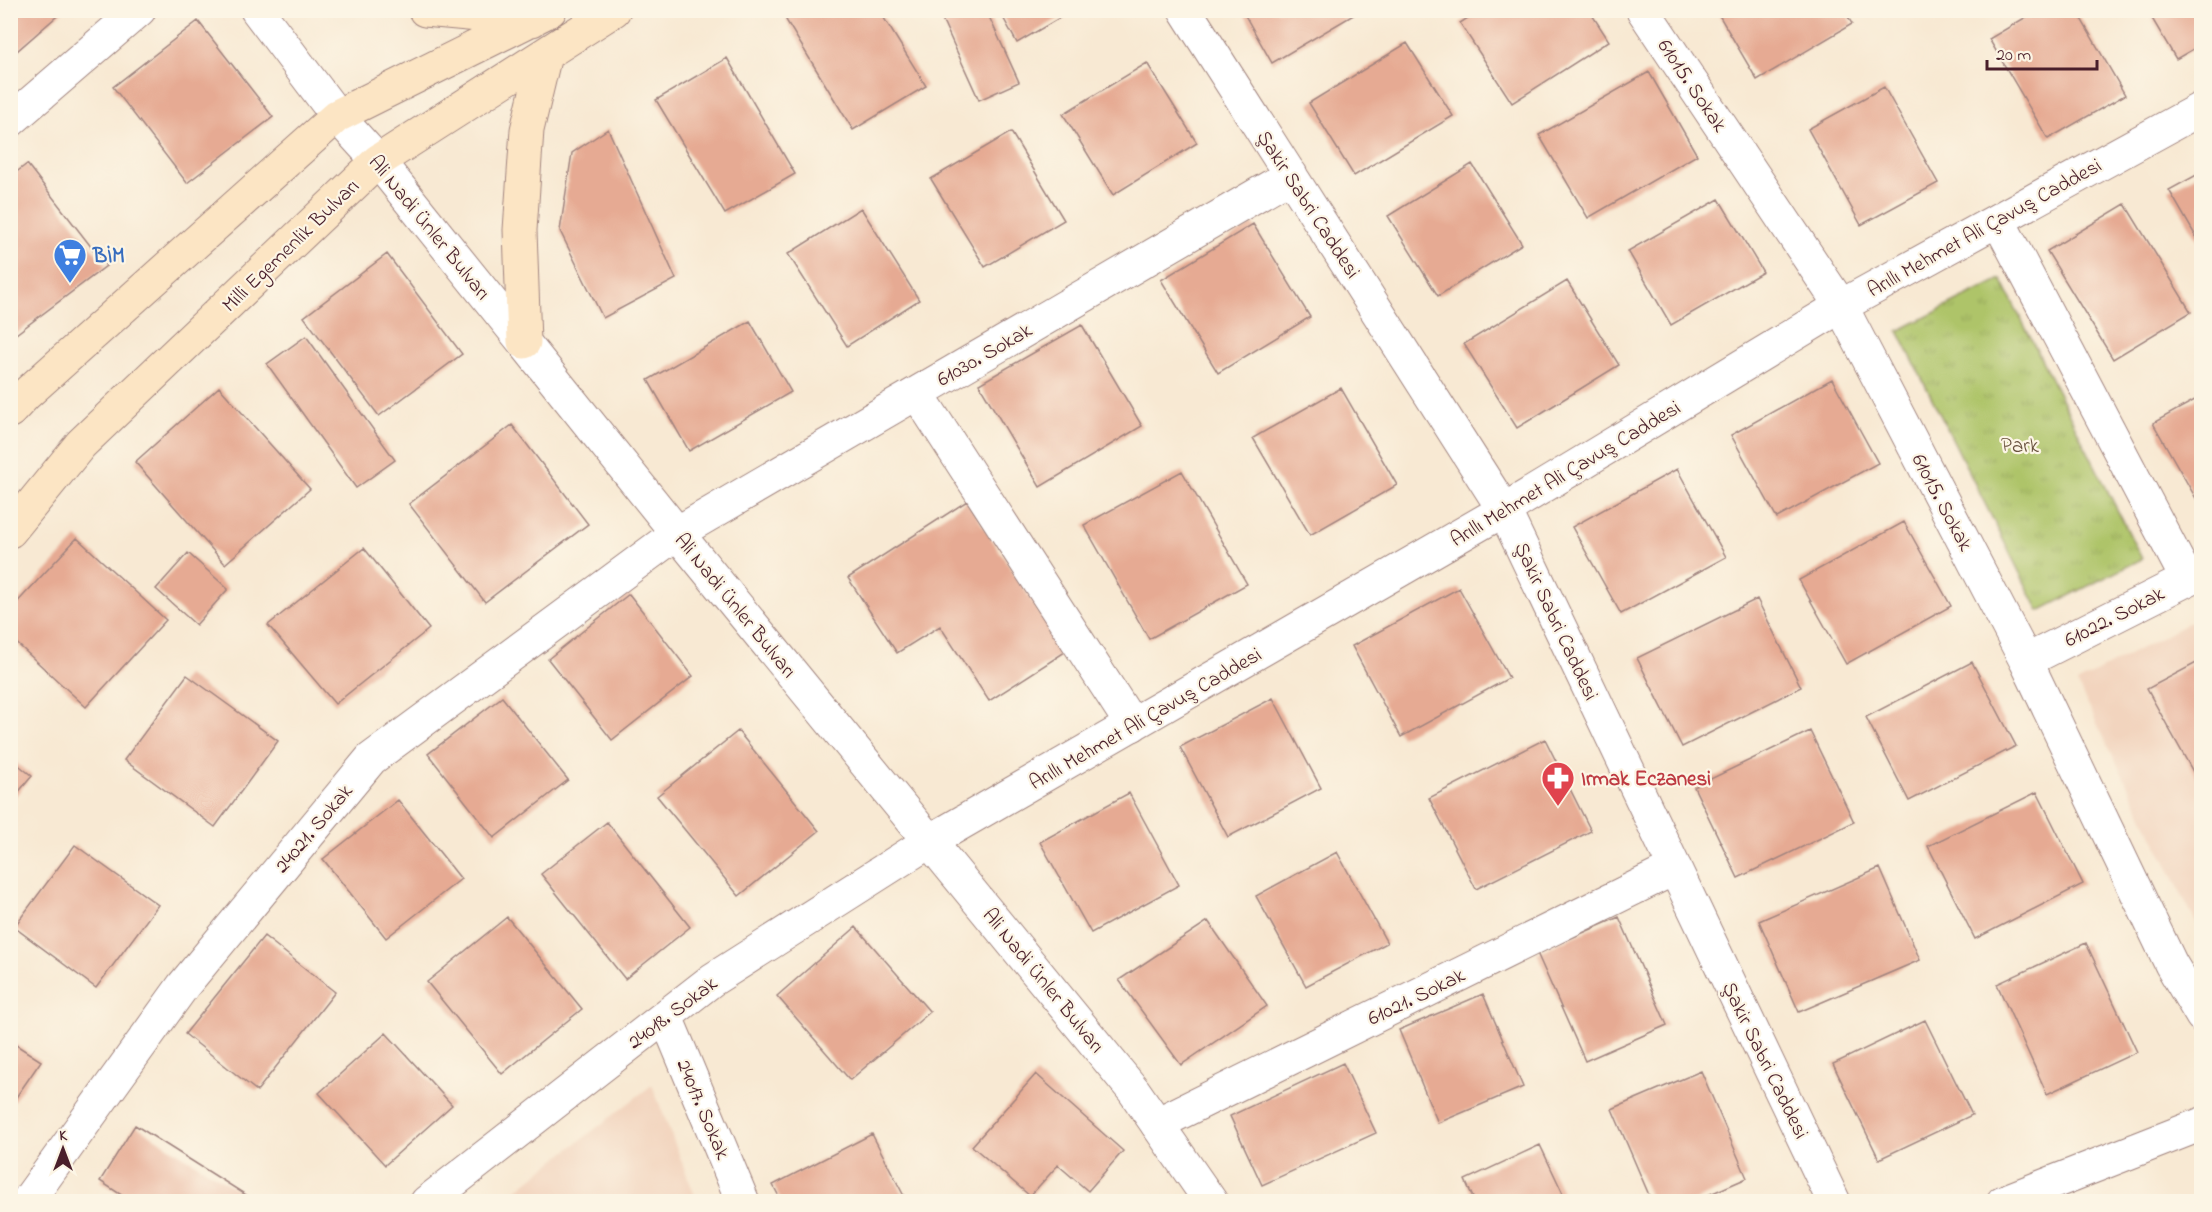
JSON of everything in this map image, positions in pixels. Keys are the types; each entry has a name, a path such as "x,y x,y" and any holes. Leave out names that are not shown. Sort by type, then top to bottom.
{"main road":[{"path":"425,10 541,15"},
{"name":"Milli Egemenlik Bulvarı","path":"10,531 81,444 378,161 614,10"},
{"path":"10,411 25,395 337,116 541,15"},
{"path":"524,342 520,230 527,130 545,55"}],"street":[{"path":"10,121 139,10"},
{"name":"Ali Nadi Ünler Bulvarı","path":"257,10 337,116 378,161 677,533 1134,1090 1211,1202"},
{"name":"Şakir Sabri Caddesi","path":"1185,10 1504,510 1834,1202"},
{"name":"61015. Sokak","path":"1643,10 1841,306 2026,661 2171,964 2202,1016"},
{"name":"Arıllı Mehmet Ali Çavuş Caddesi","path":"930,842 1504,510 1841,306 2202,108"},
{"name":"61030. Sokak","path":"677,533 1291,175"},
{"path":"1998,220 2194,575"},
{"path":"917,393 1132,725"},
{"name":"24021. Sokak","path":"27,1202 183,986 371,759 677,533"},
{"name":"61022. Sokak","path":"2026,661 2194,575"},
{"name":"24018. Sokak","path":"427,1202 712,980 930,842"},
{"name":"61021. Sokak","path":"1157,1124 1675,868"},
{"name":"24017. Sokak","path":"666,1017 743,1202"},
{"path":"2003,1202 2202,1124"}],"shaded area":[{"path":"2201,616 2201,933 2077,683"},
{"path":"652,1085 697,1201 502,1201"}],"green space":[{"name":"Park","path":"2001,279 2142,559 2039,611 1898,331"}],"building":[{"path":"10,10 64,10 10,57"},
{"path":"801,10 879,10 926,86 853,130 786,20"},
{"path":"938,10 986,10 1019,82 979,100"},
{"path":"999,10 1073,10 1017,43"},
{"path":"1242,10 1362,10 1272,63"},
{"path":"1480,10 1589,10 1609,41 1512,103 1460,23"},
{"path":"1716,10 1844,10 1852,24 1757,80"},
{"path":"2038,10 2076,10 2125,95 2048,139 1989,39"},
{"path":"2147,10 2202,10 2202,44 2176,59"},
{"path":"198,21 273,117 187,183 113,87"},
{"path":"1407,43 1453,116 1354,176 1309,103"},
{"path":"727,58 795,174 725,214 656,100"},
{"path":"1147,63 1197,143 1113,195 1063,114"},
{"path":"1649,72 1697,155 1588,218 1539,135"},
{"path":"1884,87 1938,183 1861,225 1808,129"},
{"path":"608,129 676,279 603,318 560,231 572,153"},
{"path":"1011,132 1064,220 985,267 931,179"},
{"path":"27,164 106,266 16,334 10,327 10,177"},
{"path":"1472,164 1522,244 1438,296 1388,216"},
{"path":"2202,172 2202,247 2169,190"},
{"path":"1719,199 1763,272 1671,325 1628,251"},
{"path":"2125,204 2191,312 2113,359 2047,251"},
{"path":"861,208 919,300 847,346 788,254"},
{"path":"1253,224 1310,317 1218,373 1161,280"},
{"path":"387,254 462,354 379,416 304,317"},
{"path":"1567,281 1619,365 1517,428 1464,344"},
{"path":"750,321 791,392 689,451 648,380"},
{"path":"1082,325 1142,426 1040,487 979,384"},
{"path":"306,336 395,460 356,488 267,364"},
{"path":"1832,379 1878,463 1777,518 1731,435"},
{"path":"219,387 310,489 225,564 135,462"},
{"path":"1341,388 1397,485 1310,535 1253,438"},
{"path":"2202,396 2202,509 2153,423"},
{"path":"512,425 588,524 485,602 409,504"},
{"path":"1677,469 1726,557 1621,614 1572,527"},
{"path":"1182,471 1247,584 1149,639 1084,525"},
{"path":"967,501 1065,652 989,701 940,626 897,653 848,578"},
{"path":"1904,522 1951,606 1846,664 1799,580"},
{"path":"77,538 166,620 86,707 10,637 10,610"},
{"path":"364,548 429,629 335,704 268,625"},
{"path":"188,553 228,589 196,625 156,589"},
{"path":"1459,588 1509,678 1401,737 1352,646"},
{"path":"629,594 693,676 612,740 548,659"},
{"path":"1757,599 1801,687 1682,747 1637,658"},
{"path":"2202,660 2202,777 2197,779 2147,689"},
{"path":"1972,662 2016,746 1909,801 1866,717"},
{"path":"187,675 278,741 215,827 124,760"},
{"path":"502,697 568,780 494,838 428,754"},
{"path":"1273,698 1321,788 1228,837 1180,747"},
{"path":"738,731 819,831 739,896 657,796"},
{"path":"1810,731 1854,822 1738,878 1694,787"},
{"path":"1545,739 1591,831 1476,889 1429,798"},
{"path":"10,758 32,776 10,802"},
{"path":"2037,792 2083,884 1975,939 1928,846"},
{"path":"1129,793 1179,885 1091,933 1040,842"},
{"path":"398,800 461,879 386,938 323,859"},
{"path":"607,822 690,927 625,979 541,874"},
{"path":"75,845 158,905 96,988 14,927"},
{"path":"1337,852 1387,943 1306,986 1256,896"},
{"path":"1880,868 1920,960 1799,1012 1759,921"},
{"path":"507,917 582,1009 502,1074 427,982"},
{"path":"1619,917 1667,1025 1585,1061 1537,953"},
{"path":"1208,921 1267,1006 1181,1065 1119,980"},
{"path":"856,927 930,1012 850,1080 777,996"},
{"path":"264,936 335,992 257,1091 185,1034"},
{"path":"2086,943 2137,1052 2047,1094 1997,984"},
{"path":"2202,963 2202,996 2185,975"},
{"path":"1483,994 1523,1087 1438,1123 1399,1030"},
{"path":"1925,1020 1972,1115 1879,1159 1833,1064"},
{"path":"386,1033 452,1105 385,1165 319,1093"},
{"path":"10,1041 41,1061 10,1106"},
{"path":"1343,1063 1376,1133 1262,1185 1230,1116"},
{"path":"1701,1071 1747,1178 1692,1202 1652,1202 1612,1109"},
{"path":"1036,1074 1123,1151 1088,1191 1058,1165 1030,1196 972,1146"},
{"path":"135,1125 246,1195 241,1202 132,1202 100,1181"},
{"path":"872,1134 907,1202 782,1202 773,1185"},
{"path":"1540,1145 1567,1202 1475,1202 1465,1180"}],"place":[{"name":"BİM","path":"70,284"},
{"name":"Irmak Eczanesi","path":"1558,807"}]}
